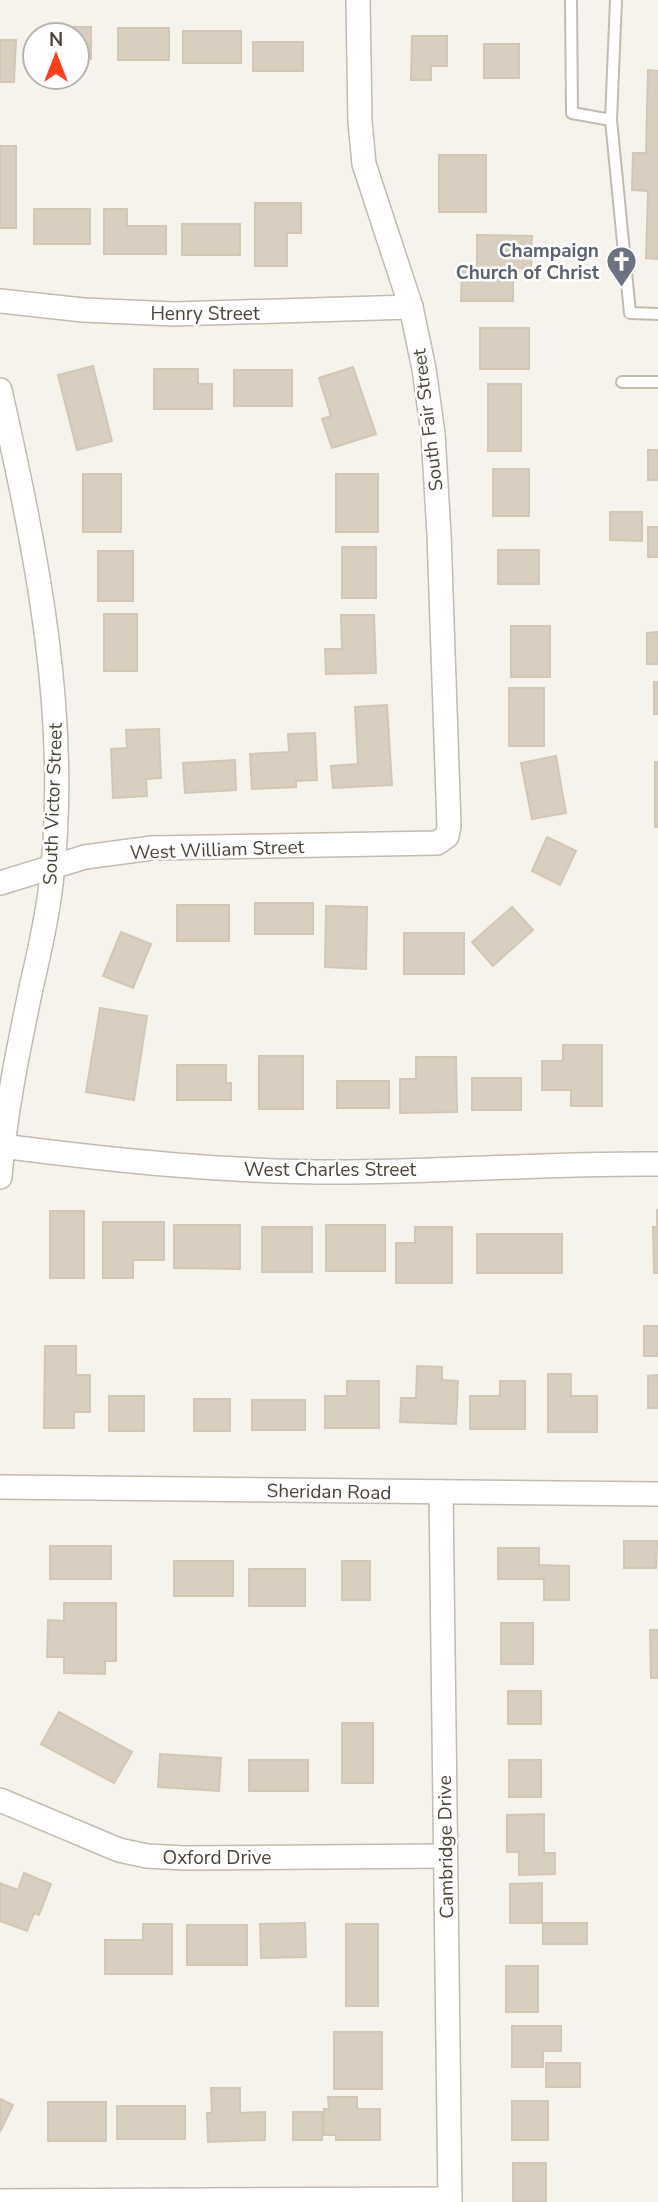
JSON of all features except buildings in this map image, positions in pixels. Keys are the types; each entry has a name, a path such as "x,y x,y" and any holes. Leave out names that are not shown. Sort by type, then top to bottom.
{"street":[{"name":"South Fair Street","path":"358,0 360,122 364,164 411,307 424,369 433,434 449,826 447,836 437,843"},
{"name":"Henry Street","path":"0,301 83,310 174,314 411,307"},
{"name":"South Victor Street","path":"0,390 38,583 52,680 57,748 53,866 44,926 14,1069 0,1177"},
{"name":"West William Street","path":"0,883 85,857 152,848 437,843"},
{"name":"West Charles Street","path":"2,1146 107,1159 228,1169 351,1172 658,1164"},
{"name":"Sheridan Road","path":"0,1487 658,1494"},
{"name":"Cambridge Drive","path":"440,1492 450,2200"},
{"name":"Oxford Drive","path":"0,1800 119,1850 147,1856 445,1856"},
{"path":"0,2201 450,2200"}],"lane":[{"path":"571,0 572,113 611,120"},
{"path":"616,0 611,120 630,313 658,314"},
{"path":"622,382 658,382"}],"place":[{"name":"Champaign Church of Christ","path":"622,288"}]}
